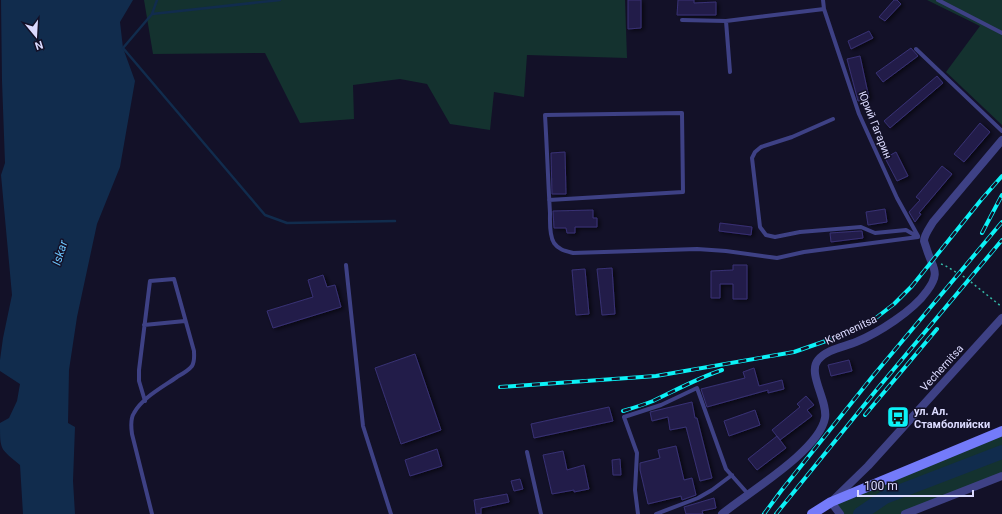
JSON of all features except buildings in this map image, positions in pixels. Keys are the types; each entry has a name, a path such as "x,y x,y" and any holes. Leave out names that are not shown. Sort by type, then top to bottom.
{"street":[{"path":"921,239 933,222 1002,140"},
{"name":"Kremenitsa","path":"722,514 749,495 793,460 821,430 825,419 826,409 815,377 817,361 831,351 872,334 910,309 927,292 936,273 933,263 921,239"},
{"name":"Vechernitsa","path":"831,502 868,466 1002,318"},
{"path":"812,514 831,502 1002,431"},
{"path":"905,514 1002,476"},
{"path":"831,502 840,514"}],"lane":[{"name":"Юрий Гагарин","path":"823,0 824,9 859,114 897,198 921,239"},
{"path":"938,0 1002,33"},
{"path":"682,20 726,21 824,9"},
{"path":"726,21 730,72"},
{"path":"916,49 1002,131"},
{"path":"549,200 683,192 682,113 546,115 549,200 551,234 553,242 557,247 563,251 573,253 697,249 726,251 777,258 804,252 921,239"},
{"path":"833,119 792,137 761,147 755,152 752,158 760,226 763,231 766,235 775,237 800,232 861,227 875,233 906,230 921,239"},
{"path":"346,265 363,426 391,514"},
{"path":"145,401 139,381 139,370 150,281 174,279 195,359 187,371 155,392 145,401 133,413 131,423 132,434 152,514"},
{"path":"144,325 185,321"},
{"path":"638,514 635,490 637,452 624,417 661,405 697,388 726,469 749,495"},
{"path":"527,452 541,514"},
{"path":"656,514 698,498 712,490 732,475"}],"path":[{"path":"933,263 944,264 956,271 1002,307"}],"green space":[{"path":"144,0 625,0 627,58 527,55 524,97 494,92 490,130 450,124 427,84 400,79 353,85 354,119 300,123 265,53 153,54"},
{"path":"927,0 1002,0 1002,125 946,72 980,26"},
{"path":"1002,431 1002,476 905,514 840,514 831,502"}],"water":[{"name":"Iskar","path":"1,0 133,0 120,22 123,48 135,81 120,167 97,224 77,317 69,370 68,423 75,427 73,481 75,514 23,514 20,465 5,452 2,448 0,439 0,423 9,418 17,401 20,384 0,371 3,338 12,295 1,175 5,163"}],"waterway":[{"path":"152,14 157,0"},
{"path":"280,0 152,14 123,48 265,215 287,223 395,221"},
{"path":"860,514 885,497 1002,452"}],"railway":[{"path":"500,387 656,376 794,352 846,334 872,321 894,304 912,286 1002,176"},
{"path":"982,233 1002,195"},
{"path":"764,514 873,376 1002,222"},
{"path":"776,514 878,388 1002,240"},
{"path":"865,415 937,329"},
{"path":"623,411 653,401 696,380 722,370"}],"place":[{"name":"ул. Ал. Стамболийски","path":"898,417"}]}
